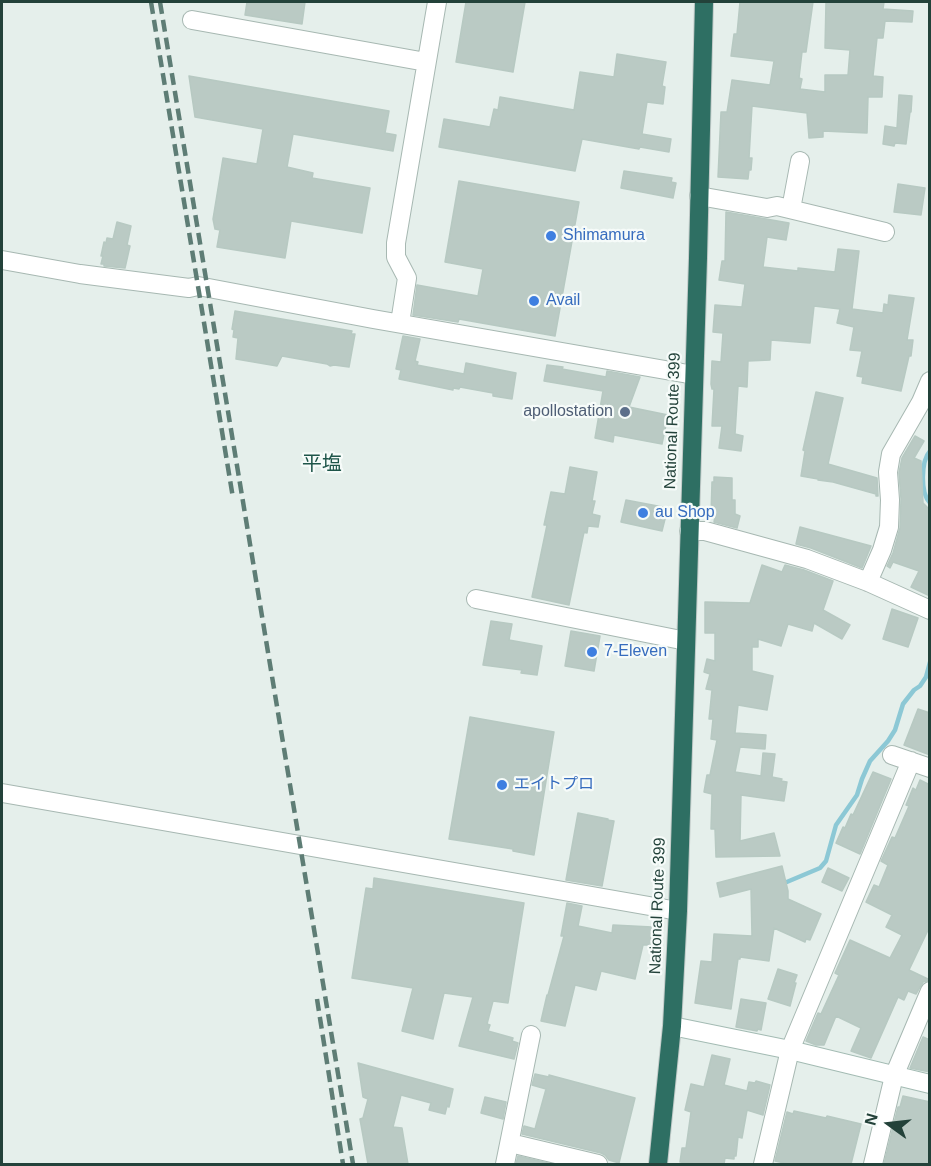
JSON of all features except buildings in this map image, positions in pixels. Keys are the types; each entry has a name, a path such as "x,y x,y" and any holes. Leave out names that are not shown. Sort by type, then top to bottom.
{"highway":[{"name":"National Route 399","path":"658,1164 672,1026 678,911 704,2"}],"street":[{"path":"400,323 407,278 396,257 396,243 437,2"},
{"path":"192,20 426,62"},
{"path":"791,209 800,161"},
{"path":"699,196 767,208 777,206 885,232"},
{"path":"2,260 90,276 189,288 198,286 694,375"},
{"path":"868,582 889,527 888,471 891,454 921,402 930,381"},
{"path":"689,531 705,531 790,554 868,582 930,610"},
{"path":"476,599 686,641"},
{"path":"892,754 930,768"},
{"path":"763,1164 790,1050 911,761"},
{"path":"2,793 678,911"},
{"path":"873,1164 894,1076 930,991"},
{"path":"672,1026 790,1050 930,1084"},
{"path":"505,1164 531,1035"},
{"path":"510,1143 598,1164"}],"waterway":[{"path":"930,451 923,469 923,485 930,503"},
{"path":"782,884 820,868 826,861 836,825 857,795 870,761 895,730 903,704 926,677 930,662"}],"railway":[{"path":"151,2 233,498"},
{"path":"160,2 353,1164"},
{"path":"317,999 343,1164"}],"place":[{"name":"Shimamura","path":"551,236"},
{"name":"Avail","path":"534,301"},
{"name":"apollostation","path":"625,412"},
{"name":"au Shop","path":"643,513"},
{"name":"7-Eleven","path":"592,652"},
{"name":"エイトプロ","path":"502,785"}],"district":[{"name":"平塩","path":"322,464"}]}
